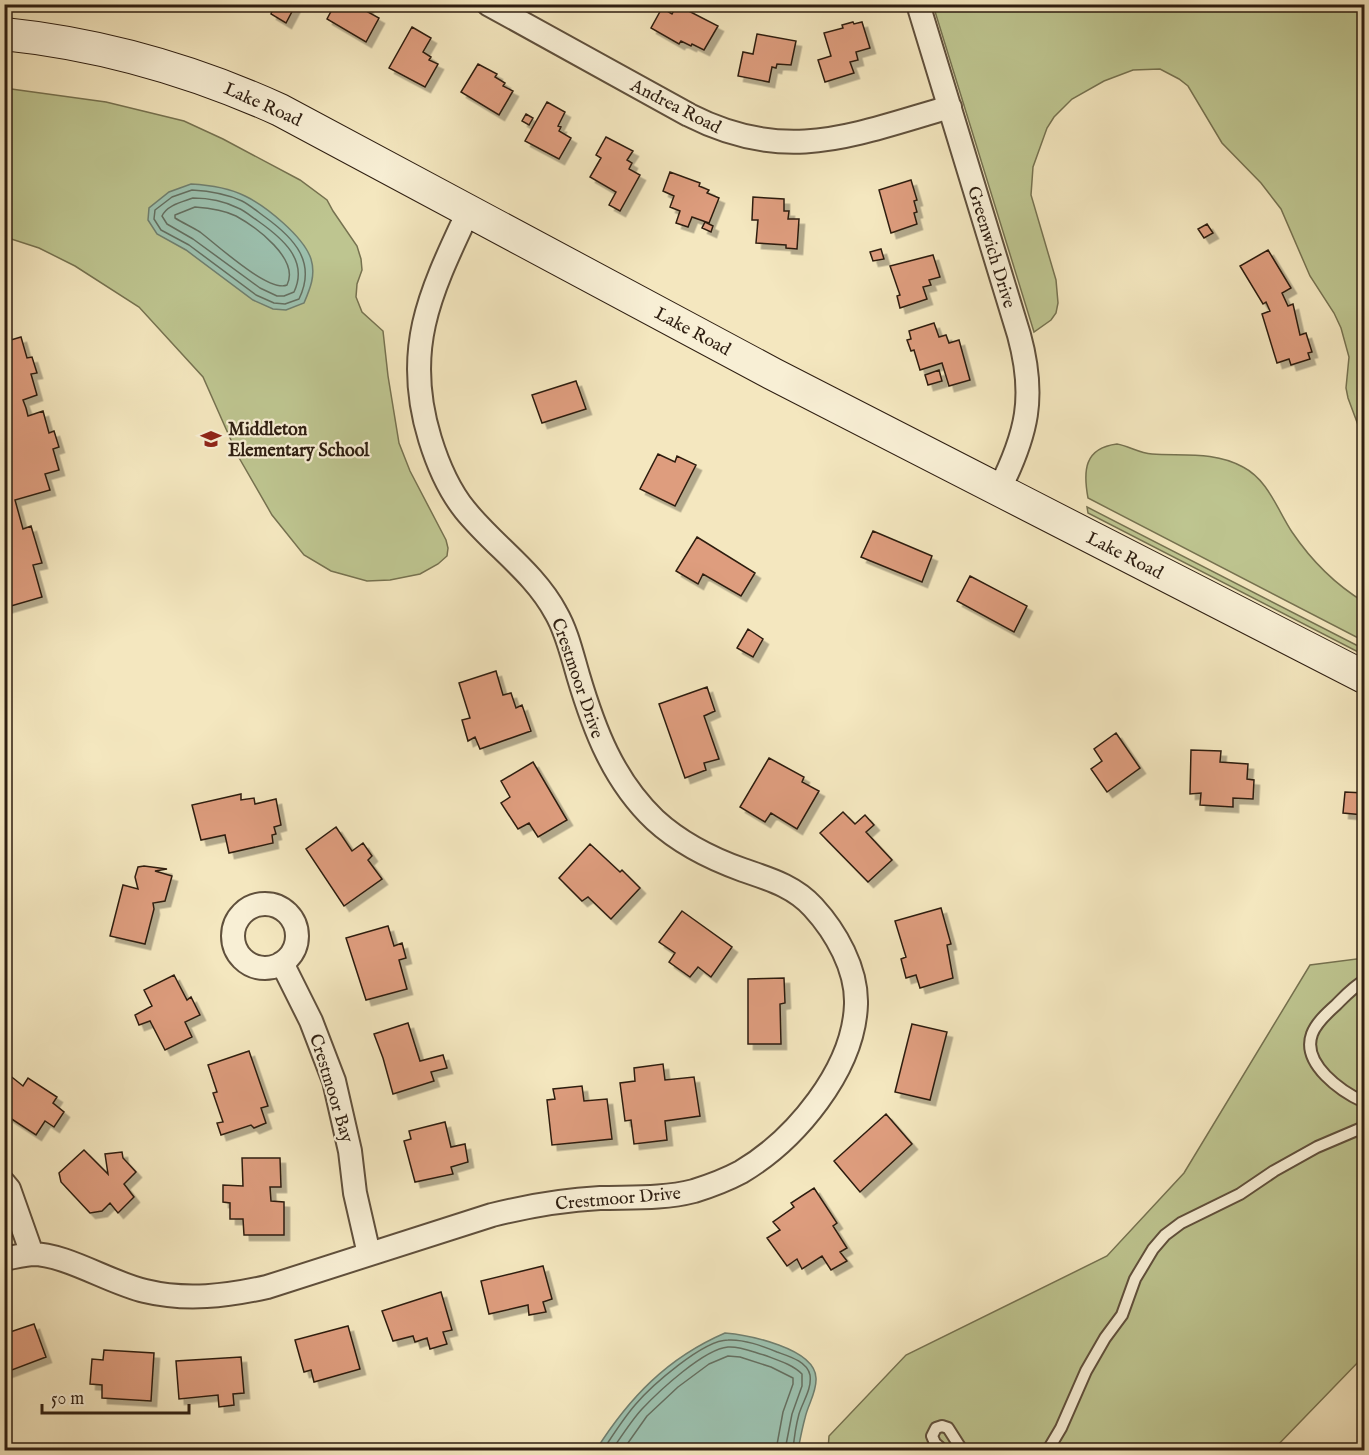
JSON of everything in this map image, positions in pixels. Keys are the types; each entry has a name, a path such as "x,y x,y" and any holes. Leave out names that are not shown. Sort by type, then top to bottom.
{"street":[{"name":"Andrea Road","path":"489,4 689,115 723,130 751,138 789,143 833,139 950,107"},
{"name":"Greenwich Drive","path":"918,4 1019,335 1028,374 1028,402 1024,429 999,490"},
{"name":"Lake Road","path":"4,34 104,50 163,65 212,81 297,118 773,374 1365,677"},
{"name":"Crestmoor Drive","path":"4,1259 32,1254 51,1258 145,1292 204,1297 237,1294 267,1287 492,1215 526,1207 579,1200 672,1195 714,1184 739,1173 764,1157 809,1112 826,1089 842,1060 852,1033 856,1002 851,972 840,945 825,921 809,903 791,889 769,878 722,862 684,842 657,821 634,798 601,745 559,617 545,594 465,510 448,485 435,454 420,395 420,336 436,281 469,210"},
{"name":"Crestmoor Bay","path":"282,963 311,1021 334,1081 350,1150 355,1193 369,1254"},
{"path":"4,1183 9,1189 32,1254"}],"lane":[{"path":"1365,981 1351,990 1315,1028 1311,1036 1317,1063 1331,1082 1347,1094 1365,1102"},
{"path":"1048,1450 1061,1428 1086,1371 1105,1338 1122,1315 1135,1279 1153,1249 1165,1235 1181,1223 1240,1194 1274,1171 1317,1147 1365,1127"},
{"path":"943,1450 935,1443 932,1436 936,1428 942,1426 948,1428 962,1450"}],"green space":[{"path":"933,5 1364,5 1364,441 1348,398 1346,388 1349,357 1341,328 1310,276 1281,209 1261,183 1222,143 1188,86 1160,69 1133,70 1104,81 1072,99 1054,117 1047,128 1033,167 1031,195 1056,280 1058,303 1056,313 1051,320 1034,332"},
{"path":"4,88 106,102 184,121 300,180 327,200 357,246 362,270 357,284 356,297 362,312 383,331 399,443 410,471 446,540 447,556 420,574 390,580 367,581 331,571 304,555 272,515 238,456 203,377 139,307 75,266 39,248 5,237"},
{"path":"1117,444 1147,453 1221,458 1252,473 1266,487 1292,532 1307,552 1334,580 1364,602 1364,641 1088,498 1086,470 1088,462 1098,450"},
{"path":"1087,507 1364,649 1364,655 1088,513"},
{"path":"1364,958 1364,1356 1273,1450 828,1450 829,1436 906,1355 1107,1256 1184,1173 1310,965"}],"water":[{"path":"191,184 219,187 245,196 263,207 293,232 307,250 313,271 312,282 304,303 286,310 273,309 253,300 186,250 157,234 148,220 149,208 169,192"},
{"path":"725,1333 779,1345 805,1359 813,1368 816,1378 815,1388 806,1413 798,1450 596,1450 622,1413 651,1381 685,1355"}],"building":[{"path":"275,4 296,4 286,23 271,14"},
{"path":"335,4 363,4 368,7 366,11 379,18 366,42 327,19"},
{"path":"677,5 718,26 704,50 681,41 679,44 651,28 662,8 672,14"},
{"path":"853,22 854,24 862,22 870,48 856,52 858,60 850,62 854,73 825,82 818,60 831,56 824,33 843,28 842,25"},
{"path":"412,27 431,38 423,52 431,57 429,60 438,64 425,87 389,68"},
{"path":"757,34 796,41 791,65 777,64 776,68 772,67 769,82 738,76 743,52 753,54"},
{"path":"478,64 497,74 495,77 505,83 503,86 513,91 499,115 461,92"},
{"path":"547,102 565,112 558,126 561,127 559,131 571,138 559,159 525,141"},
{"path":"526,114 533,118 529,125 522,121"},
{"path":"606,137 633,151 627,160 632,163 629,169 640,175 620,211 609,205 616,192 590,177 601,158 596,155"},
{"path":"670,172 700,183 699,186 709,190 707,193 719,198 709,223 692,217 688,227 676,223 680,211 670,207 674,196 663,191"},
{"path":"911,180 917,200 914,201 917,212 914,213 917,224 891,233 879,190"},
{"path":"753,197 784,199 784,211 789,211 788,219 799,219 797,249 786,248 786,245 756,243 758,220 752,220"},
{"path":"705,222 713,226 711,232 702,228"},
{"path":"1207,224 1213,233 1204,238 1198,229"},
{"path":"881,249 884,259 873,261 870,252"},
{"path":"1268,250 1291,288 1282,293 1288,306 1293,304 1300,335 1306,333 1312,352 1308,353 1310,359 1291,365 1289,359 1277,363 1262,314 1270,311 1266,302 1263,304 1240,266"},
{"path":"933,255 940,277 929,280 931,285 923,287 927,299 900,308 897,296 900,295 890,266"},
{"path":"934,323 939,337 946,335 949,343 959,340 970,380 949,386 942,363 920,370 914,350 911,351 907,340 911,339 909,331"},
{"path":"21,337 27,358 32,357 37,373 31,374 37,395 23,400 28,416 43,411 49,433 54,431 59,447 53,449 59,470 45,474 50,490 15,500 23,529 31,526 42,563 33,565 42,597 4,608 4,342"},
{"path":"939,370 942,381 928,385 925,375"},
{"path":"576,381 586,409 542,423 532,395"},
{"path":"658,454 675,462 677,456 696,465 675,506 640,489"},
{"path":"873,531 932,556 922,582 861,557"},
{"path":"697,537 755,573 741,596 703,574 698,584 676,571"},
{"path":"970,576 1027,606 1014,632 957,601"},
{"path":"748,629 763,639 753,657 737,648"},
{"path":"496,671 503,695 511,693 516,708 522,705 531,731 480,749 475,737 468,741 462,720 470,718 459,683"},
{"path":"707,687 715,711 704,716 719,759 704,763 706,770 685,778 659,704"},
{"path":"1116,733 1140,768 1107,792 1091,769 1102,761 1094,749"},
{"path":"1191,750 1221,751 1220,762 1248,764 1247,779 1254,780 1253,799 1233,798 1233,807 1200,805 1201,793 1190,794"},
{"path":"769,758 804,777 802,782 819,791 797,829 771,813 765,822 740,807"},
{"path":"533,762 567,820 538,837 529,823 518,829 501,803 510,797 501,781"},
{"path":"1345,792 1364,793 1364,815 1343,813"},
{"path":"241,794 241,800 254,798 255,804 276,799 281,825 274,827 276,834 272,835 273,843 229,853 225,835 201,840 192,805"},
{"path":"843,812 855,824 865,815 874,825 866,832 892,860 868,882 820,833"},
{"path":"336,827 352,851 363,843 372,856 368,860 382,879 344,906 306,849"},
{"path":"590,844 640,888 611,919 588,897 582,901 559,878"},
{"path":"138,867 167,869 155,871 172,876 165,901 153,903 154,909 145,944 110,936 123,885 138,889 135,877"},
{"path":"941,908 951,944 947,945 953,978 920,988 916,975 906,978 901,959 906,957 895,921"},
{"path":"682,911 732,947 711,977 698,967 690,977 669,962 675,953 659,942"},
{"path":"388,926 394,946 402,943 406,958 399,960 407,989 366,1000 346,938"},
{"path":"174,975 187,1000 191,997 200,1015 185,1022 192,1037 165,1050 150,1021 139,1025 135,1015 152,1006 144,990"},
{"path":"784,978 785,1003 780,1004 781,1044 748,1044 748,979"},
{"path":"408,1023 420,1061 443,1055 447,1068 431,1072 434,1081 393,1094 374,1034"},
{"path":"912,1024 947,1032 930,1100 895,1092"},
{"path":"249,1051 268,1106 261,1108 266,1123 254,1128 251,1125 221,1135 217,1123 223,1122 213,1093 217,1092 208,1065"},
{"path":"663,1064 665,1080 694,1077 700,1116 665,1121 667,1140 634,1144 631,1120 625,1121 620,1083 635,1081 634,1068"},
{"path":"8,1074 23,1086 28,1078 57,1097 53,1103 64,1112 54,1127 45,1121 36,1135 4,1114 4,1079"},
{"path":"582,1086 584,1101 607,1099 612,1139 552,1145 547,1100 555,1099 553,1089"},
{"path":"886,1114 912,1144 860,1192 834,1161"},
{"path":"445,1122 451,1147 465,1144 468,1162 451,1167 453,1174 415,1182 404,1141 411,1139 409,1131"},
{"path":"84,1150 108,1174 105,1154 122,1152 123,1158 136,1172 124,1184 134,1197 118,1213 110,1203 102,1211 90,1213 61,1182 59,1173"},
{"path":"242,1158 280,1158 281,1187 270,1187 271,1201 284,1202 284,1235 244,1235 243,1219 230,1219 230,1203 223,1202 223,1185 243,1186"},
{"path":"814,1188 837,1223 833,1226 847,1248 840,1252 847,1261 831,1270 822,1256 802,1269 797,1259 787,1266 767,1238 780,1230 773,1222 794,1207 791,1203"},
{"path":"543,1266 552,1299 543,1302 546,1312 529,1315 528,1305 489,1314 481,1281"},
{"path":"441,1292 452,1330 443,1332 447,1344 430,1349 427,1338 415,1342 413,1336 393,1341 382,1311"},
{"path":"34,1324 46,1357 4,1373 4,1334"},
{"path":"348,1326 360,1369 314,1382 311,1370 304,1372 295,1340"},
{"path":"104,1350 154,1353 151,1401 102,1398 102,1385 90,1384 92,1359 103,1360"},
{"path":"241,1357 244,1393 233,1394 234,1405 219,1407 218,1395 179,1399 176,1361"}],"place":[{"name":"Middleton Elementary School","path":"211,439"}]}
